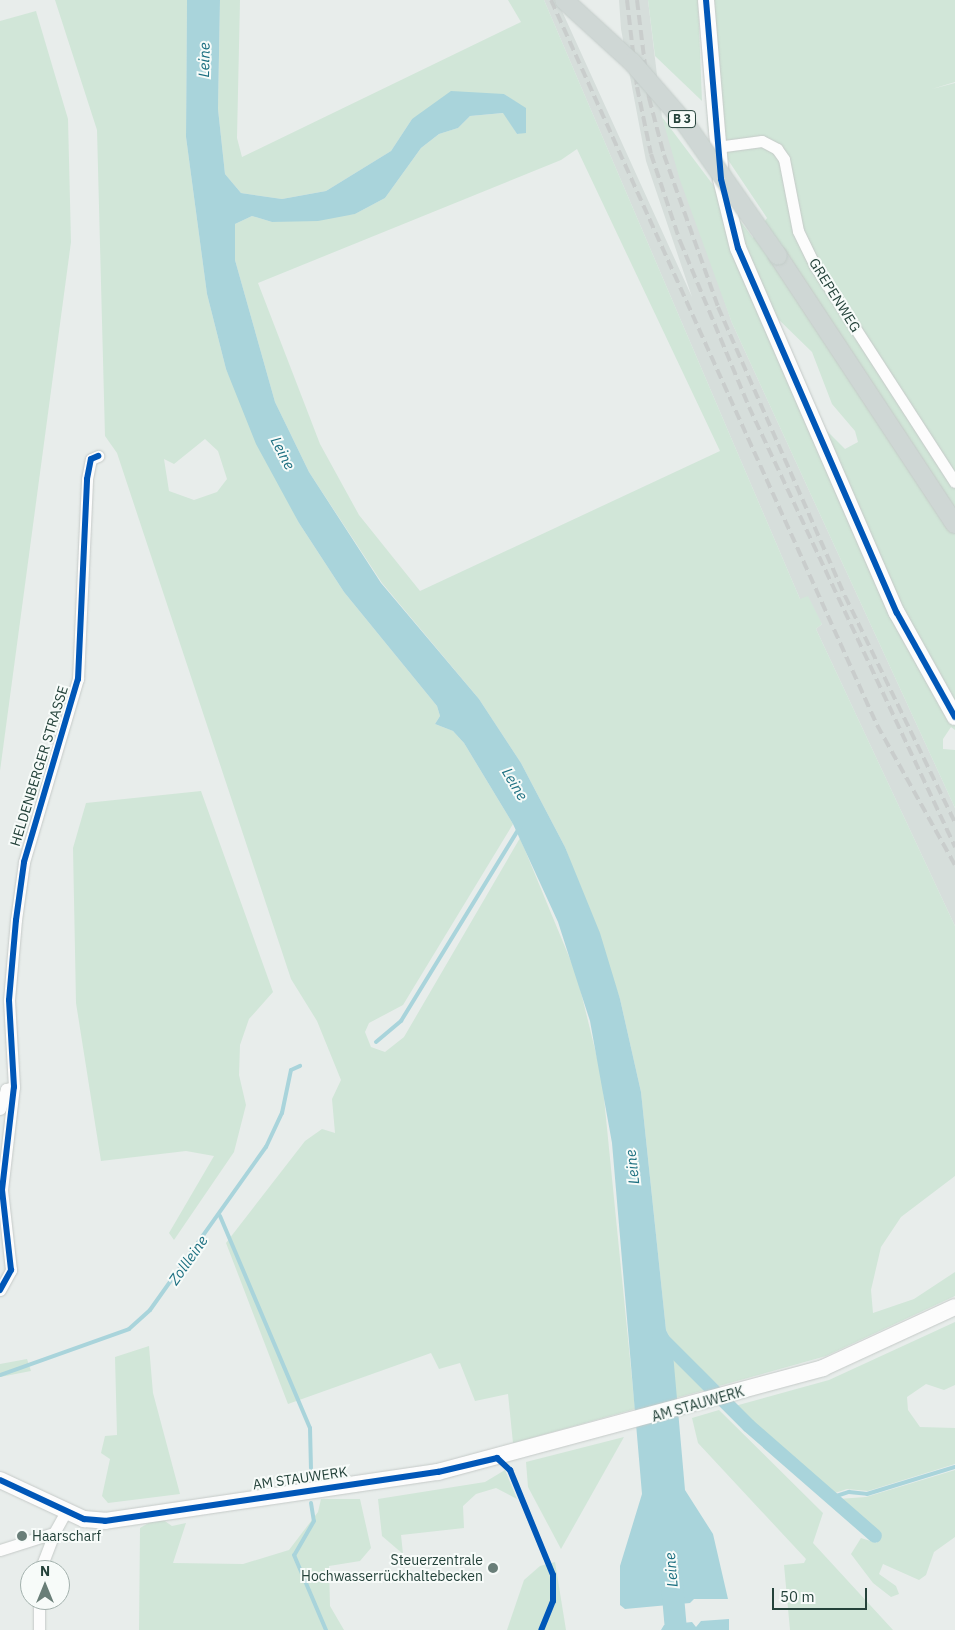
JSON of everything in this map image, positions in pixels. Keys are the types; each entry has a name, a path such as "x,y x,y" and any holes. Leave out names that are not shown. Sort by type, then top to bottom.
{"main road":[{"name":"B 3","path":"564,0 632,62 685,123 778,256 955,524"}],"street":[{"path":"706,0 717,146 730,223 765,318 901,621 955,717"},
{"name":"GREPENWEG","path":"717,146 762,141 777,149 784,159 798,231 815,266 955,482"},
{"name":"HELDENBERGER STRASSE","path":"14,1087 9,1000 17,910 24,862 78,678 87,479 90,459 98,456"},
{"path":"0,1109 6,1089 14,1087 2,1190 12,1270 0,1290"},
{"name":"AM STAUWERK","path":"66,1511 105,1521 438,1472 823,1368 955,1307"},
{"path":"0,1480 66,1511 54,1533 44,1560"},
{"path":"0,1550 54,1533"},
{"path":"39,1610 39,1630"}],"shaded area":[{"path":"544,0 557,0 692,297 646,161 621,29 619,0 648,0 662,117 732,323 955,808 955,926 816,629 822,624 800,599"}],"green space":[{"path":"55,0 187,0 186,137 207,294 226,369 299,523 344,592 437,706 440,716 435,724 453,731 464,743 513,824 403,1005 369,1023 365,1032 371,1047 385,1052 404,1037 520,838 577,976 602,1078 635,1409 513,1443 508,1394 475,1401 460,1363 439,1369 431,1353 288,1404 226,1243 305,1141 322,1129 335,1133 332,1099 341,1080 317,1021 291,979 117,453 105,436 97,130","holes":["205,439 218,451 227,479 217,492 194,500 169,491 164,459 174,464"]},
{"path":"220,0 240,0 237,138 242,157 521,22 508,0 544,0 800,599 808,596 822,624 816,629 955,926 955,1176 901,1217 881,1247 871,1290 873,1313 914,1299 955,1272 955,1296 826,1356 719,1386 672,1342 666,1330 641,1092 620,999 565,847 521,763 479,699 382,583 309,472 275,402 235,260 235,224 252,216 272,222 355,214 385,198 421,148 439,134 458,128 470,116 504,113 517,134 526,132 526,109 504,94 412,119 391,151 326,191 282,199 241,193 225,174 218,109","holes":["577,149 720,451 420,591 359,515 320,444 258,283 561,160"]},
{"path":"648,0 698,0 702,101 655,56"},
{"path":"700,0 955,0 955,82 932,89 955,83 955,730 951,727 943,739 943,749 955,750 955,808 732,323 680,180 662,117 753,238 767,218 708,130","holes":["775,316 812,352 832,404 855,431 858,442 845,449 826,430"]},
{"path":"36,11 68,119 71,242 0,771 0,21"},
{"path":"201,791 273,992 249,1019 240,1045 239,1075 246,1105 234,1152 174,1240 169,1233 214,1156 186,1151 101,1161 76,1003 73,848 86,803"},
{"path":"955,1322 955,1385 944,1390 926,1384 907,1397 908,1410 920,1427 955,1428 955,1464 868,1491 847,1489 835,1493 760,1433 735,1406 829,1380"},
{"path":"149,1346 153,1393 180,1494 108,1503 102,1496 110,1459 101,1453 105,1436 117,1435 115,1357"},
{"path":"672,1351 709,1389 676,1398"},
{"path":"27,1359 31,1371 0,1377 0,1364"},
{"path":"719,1410 823,1513 813,1543 893,1630 790,1630 784,1565 804,1563 806,1559 698,1443 692,1418"},
{"path":"624,1437 561,1549 528,1487 526,1462"},
{"path":"505,1470 517,1499 496,1488 476,1494 463,1506 464,1528 401,1535 403,1554 382,1536 378,1499 485,1482"},
{"path":"955,1470 955,1537 934,1552 926,1575 919,1580 883,1564 879,1574 896,1586 899,1594 891,1597 873,1583 851,1554 861,1538 877,1543 879,1532 838,1499 866,1497"},
{"path":"321,1499 360,1499 371,1548 360,1561 329,1566 330,1606 344,1630 139,1630 140,1528 159,1517 172,1526 186,1523 173,1563 243,1564 289,1550 318,1512"},
{"path":"555,1562 566,1630 507,1630 524,1580 540,1566"}],"water":[{"path":"187,0 220,0 218,109 225,174 241,193 282,199 326,191 391,151 412,119 451,91 504,94 526,108 526,133 517,134 503,113 470,116 458,128 439,134 421,148 385,198 355,214 318,221 272,222 252,216 235,224 235,260 275,402 309,472 381,583 479,699 521,763 565,847 600,933 620,999 641,1092 666,1330 672,1342 685,1490 713,1534 728,1599 694,1599 690,1603 625,1609 620,1605 620,1566 642,1494 612,1143 590,1021 558,922 513,824 464,743 453,731 435,724 440,716 437,706 344,592 299,523 256,444 226,369 207,294 186,137"},
{"path":"729,1619 729,1630 661,1630 664,1625 692,1622 696,1627 701,1621"}],"waterway":[{"path":"376,1042 401,1021 520,827"},
{"name":"Zollleine","path":"0,1375 129,1329 150,1310 266,1147 282,1113 291,1070 300,1066"},
{"path":"220,1216 310,1428 311,1468"},
{"path":"659,1336 749,1426 875,1536"},
{"path":"830,1498 849,1492 867,1494 955,1467"},
{"path":"311,1503 314,1521 294,1555 326,1630"},
{"name":"Leine","path":"671,1574 676,1630"}],"railway":[{"path":"551,0 877,725 955,865"},
{"path":"627,0 637,87 651,154 680,241 749,407 955,847"},
{"path":"637,0 649,98 664,155 718,307 845,596 955,823"}],"cycle path":[{"path":"706,0 721,179 738,248 897,613 955,717"},
{"path":"0,1290 11,1270 2,1190 14,1087 9,1000 16,920 24,862 78,679 87,479 91,459 98,456"},
{"path":"0,1480 84,1519 105,1521 438,1472 497,1458 510,1470 553,1575 553,1601 541,1630"}],"place":[{"name":"Haarscharf","path":"22,1536"},
{"name":"Steuerzentrale Hochwasserrückhaltebecken","path":"493,1568"}]}
